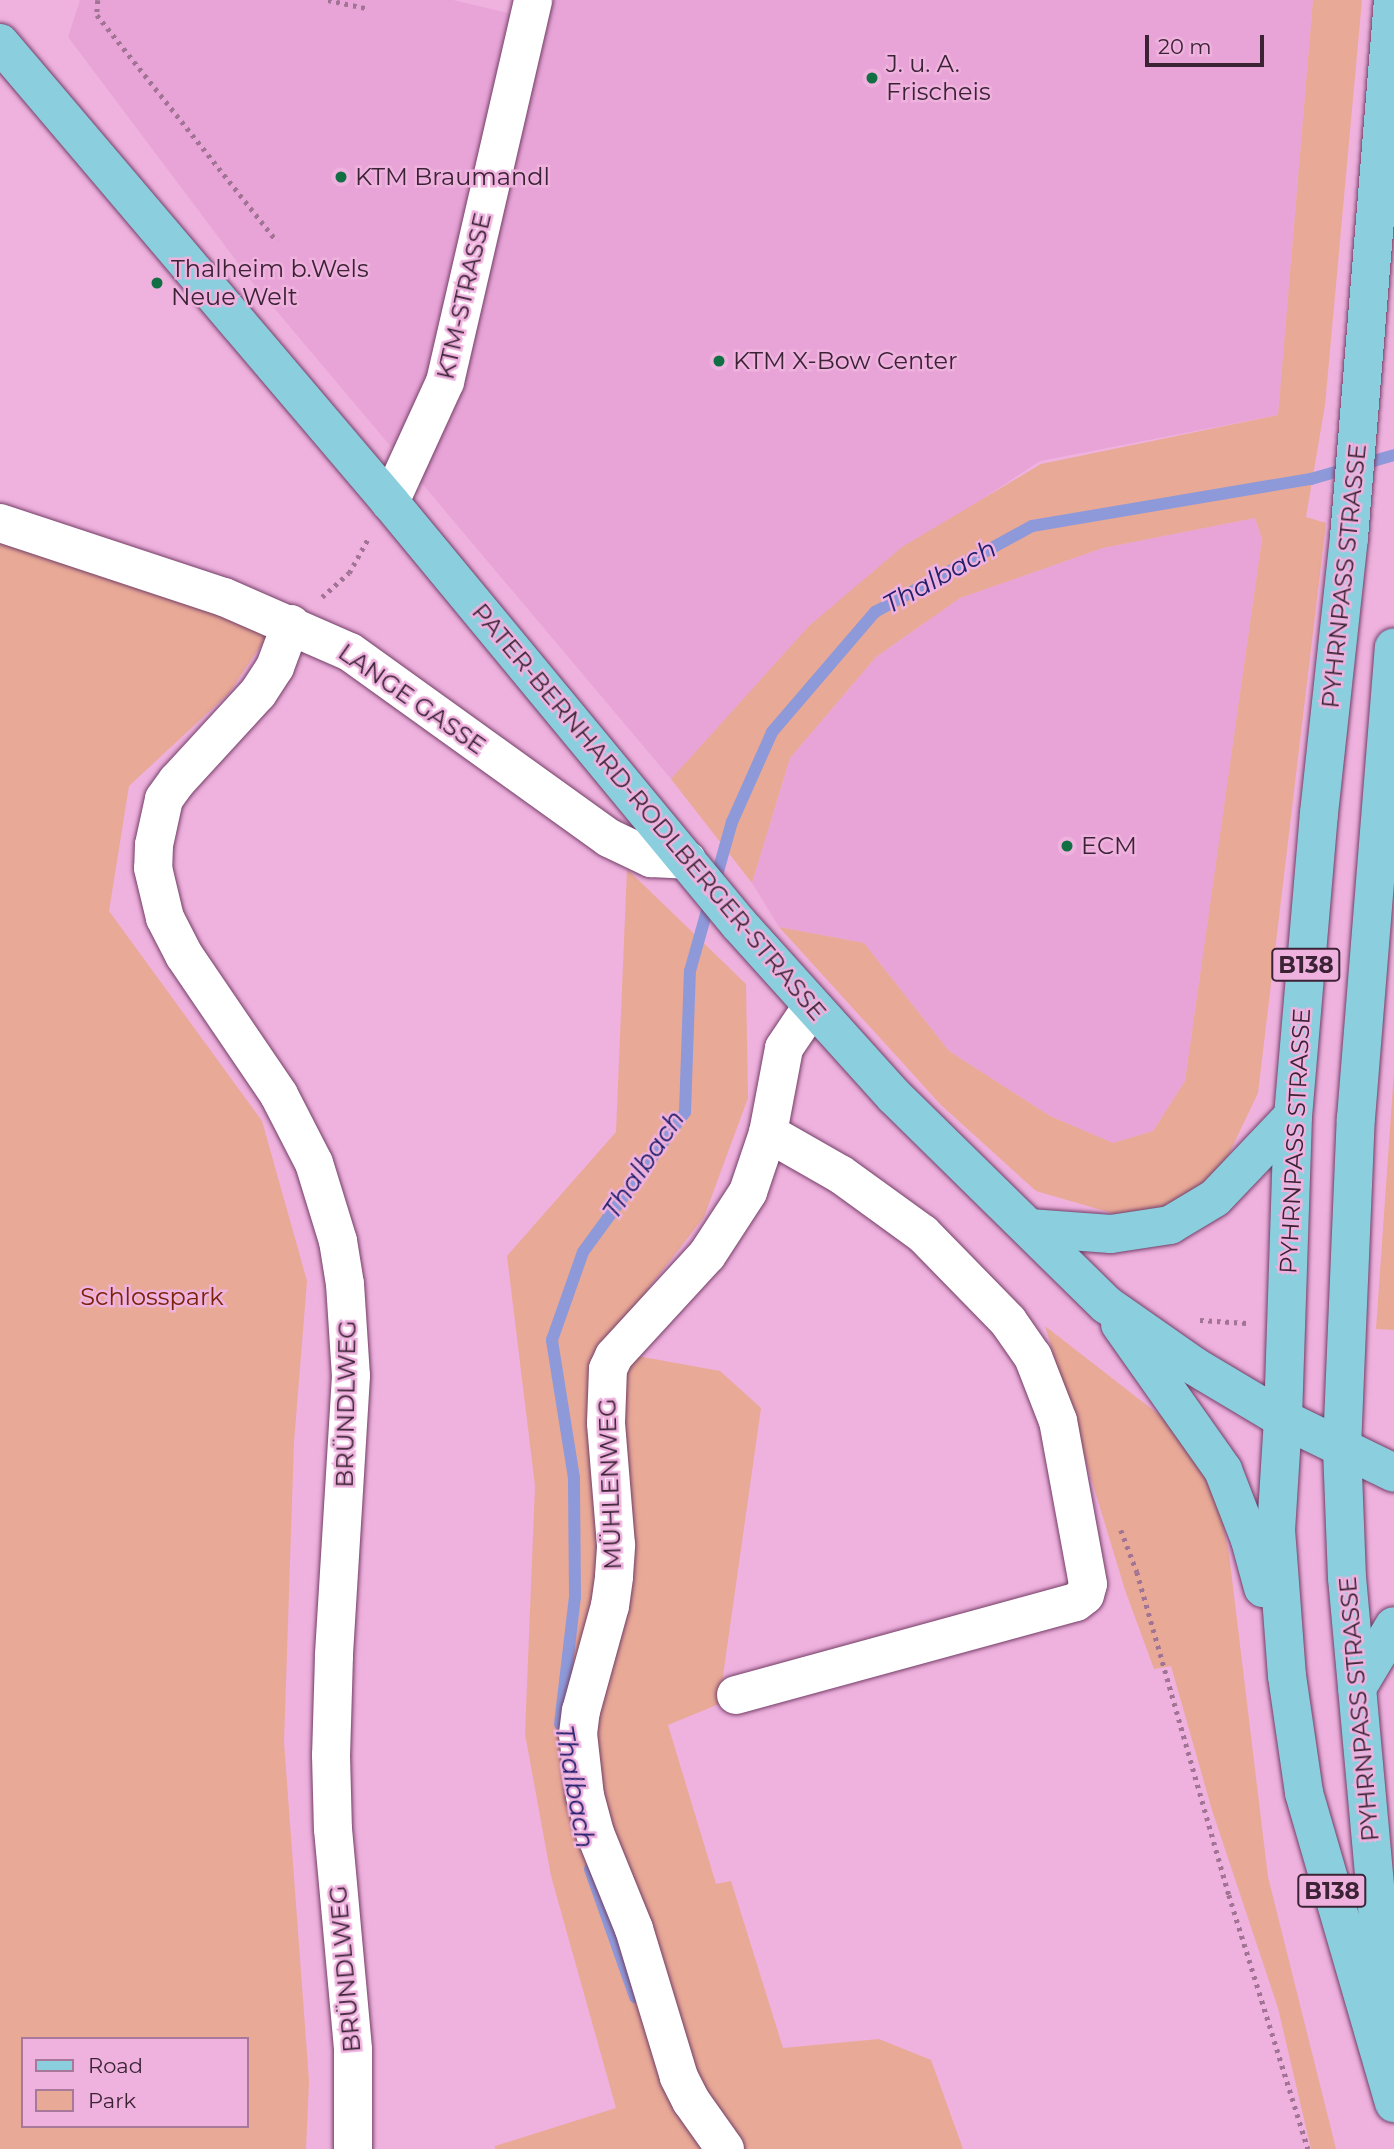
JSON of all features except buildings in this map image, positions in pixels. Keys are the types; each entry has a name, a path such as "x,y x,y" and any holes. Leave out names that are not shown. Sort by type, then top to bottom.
{"main road":[{"name":"PYHRNPASS STRASSE","path":"1393,0 1359,432 1319,813 1293,1116 1283,1419 1276,1530 1287,1676 1304,1793 1394,2101"},
{"name":"PATER-BERNHARD-RODLBERGER-STRASSE","path":"0,43 390,502 738,924 811,1008 894,1096 1107,1305 1194,1366 1283,1419 1394,1474"},
{"name":"PYHRNPASS STRASSE","path":"1394,648 1357,1104 1342,1447 1357,1688 1394,2101"},
{"path":"1029,1228 1111,1234 1170,1225 1215,1198 1293,1116"},
{"path":"1107,1305 1228,1482 1250,1540 1287,1676"},
{"path":"1357,1688 1394,1626"}],"street":[{"name":"KTM-STRASSE","path":"390,502 445,382 533,0"},
{"name":"LANGE GASSE","path":"0,523 152,570 291,624 350,652 610,838 651,858 687,860"},
{"name":"BRÜNDLWEG","path":"291,624 275,667 258,693 177,781 164,799 153,845 153,868 165,918 184,955 279,1095 314,1163 338,1241 345,1284 351,1376 334,1656 331,1755 333,1829 353,2050 353,2149"},
{"name":"MÜHLENWEG","path":"725,2149 691,2101 679,2077 634,1929 595,1833 583,1785 578,1734 581,1711 610,1606 614,1576 616,1545 606,1423 608,1369 614,1356 707,1255 748,1192 768,1133 784,1048 811,1008"},
{"path":"736,1695 1076,1602 1085,1595 1088,1584 1058,1421 1033,1357 1008,1321 923,1234 840,1174 768,1133"}],"path":[{"path":"98,0 97,15 277,241"},
{"path":"328,0 366,8"},
{"path":"291,624 349,573 390,502"},
{"path":"1188,1312 1200,1320 1286,1326"},
{"path":"1118,1522 1137,1572 1229,1895 1308,2149"}],"shaded area":[{"path":"80,0 453,0 541,21 548,0 1313,0 1278,415 1040,461 872,572 671,779 253,283 68,37"},
{"path":"1255,518 1262,539 1185,1081 1153,1131 1113,1143 1050,1116 949,1051 864,943 779,927 752,883 790,758 876,657 960,598 1103,548"}],"green space":[{"path":"1313,0 1362,0 1325,405 1306,517 1326,523 1258,1093 1227,1158 1187,1202 1122,1216 1036,1191 941,1105 779,927 864,943 949,1051 1050,1116 1113,1143 1153,1131 1185,1081 1262,539 1255,518 1103,548 960,598 876,657 790,758 752,883 671,779 809,626 902,547 1041,464 1278,415"},
{"name":"Schlosspark","path":"0,544 107,568 270,632 229,693 129,786 109,911 262,1121 307,1281 294,1442 284,1742 309,2081 306,2149 0,2149"},
{"path":"627,869 746,984 748,1098 704,1217 624,1320 615,1352 720,1371 761,1408 719,1704 668,1725 716,1884 731,1881 783,2048 879,2039 931,2060 963,2149 495,2149 495,2146 616,2108 551,1876 525,1734 535,1486 507,1256 616,1132"},
{"path":"1394,1071 1394,1330 1376,1329"},
{"path":"1045,1326 1171,1424 1216,1489 1229,1554 1268,1877 1336,2149 1311,2149 1278,2008 1212,1810 1171,1666 1154,1669 1125,1590"}],"waterway":[{"name":"Thalbach","path":"560,1724 575,1597 574,1478 552,1340 583,1252 685,1112 690,971 732,822 772,732 875,612 1032,526 1311,479 1394,455"},
{"name":"Thalbach","path":"590,1869 635,1997"}],"place":[{"name":"J. u. A. Frischeis","path":"872,78"},
{"name":"KTM Braumandl","path":"341,177"},
{"name":"Thalheim b.Wels Neue Welt","path":"157,283"},
{"name":"KTM X-Bow Center","path":"719,361"},
{"name":"ECM","path":"1067,846"}]}
